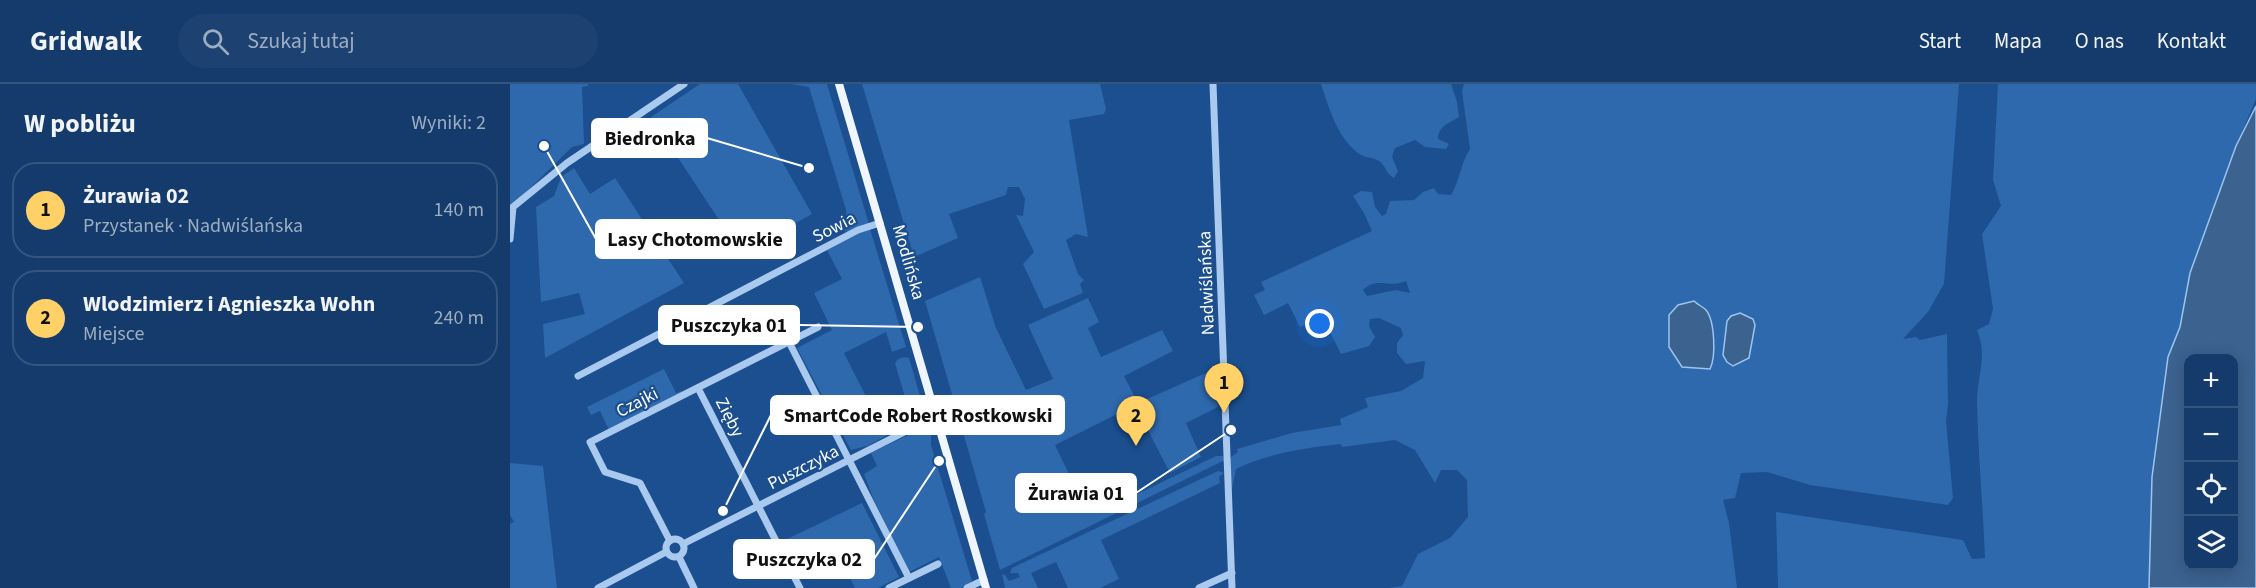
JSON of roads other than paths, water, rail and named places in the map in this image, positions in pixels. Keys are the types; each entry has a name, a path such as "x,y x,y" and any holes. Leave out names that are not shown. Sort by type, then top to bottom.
{"main road":[{"name":"Modlińska","path":"839,84 985,584"}],"street":[{"path":"510,239 513,207 567,163 684,84"},
{"name":"Nadwiślańska","path":"1213,84 1232,588"},
{"name":"Sowia","path":"578,376 858,230 880,223"},
{"name":"Czajki","path":"670,541 640,483 605,472 590,442 818,327"},
{"path":"789,342 909,578"},
{"name":"Zięby","path":"698,388 800,588"},
{"name":"Puszczyka","path":"683,544 936,416"},
{"path":"666,552 670,541 677,539 683,544 683,552 679,557"},
{"path":"666,552 672,557 679,557"},
{"path":"598,588 666,552"},
{"path":"679,557 694,588"},
{"path":"889,588 938,564"},
{"path":"1199,588 1232,573"},
{"path":"967,588 985,584"}],"place":[{"name":"Lasy Chotomowskie","path":"544,146"},
{"name":"Biedronka","path":"809,168"},
{"name":"Puszczyka 01","path":"918,327"},
{"name":"Żurawia 02","path":"1224,413"},
{"name":"Żurawia 01","path":"1231,430"},
{"name":"Wlodzimierz i Agnieszka Wohn","path":"1136,446"},
{"name":"Puszczyka 02","path":"939,461"},
{"name":"SmartCode Robert Rostkowski","path":"723,511"}]}
